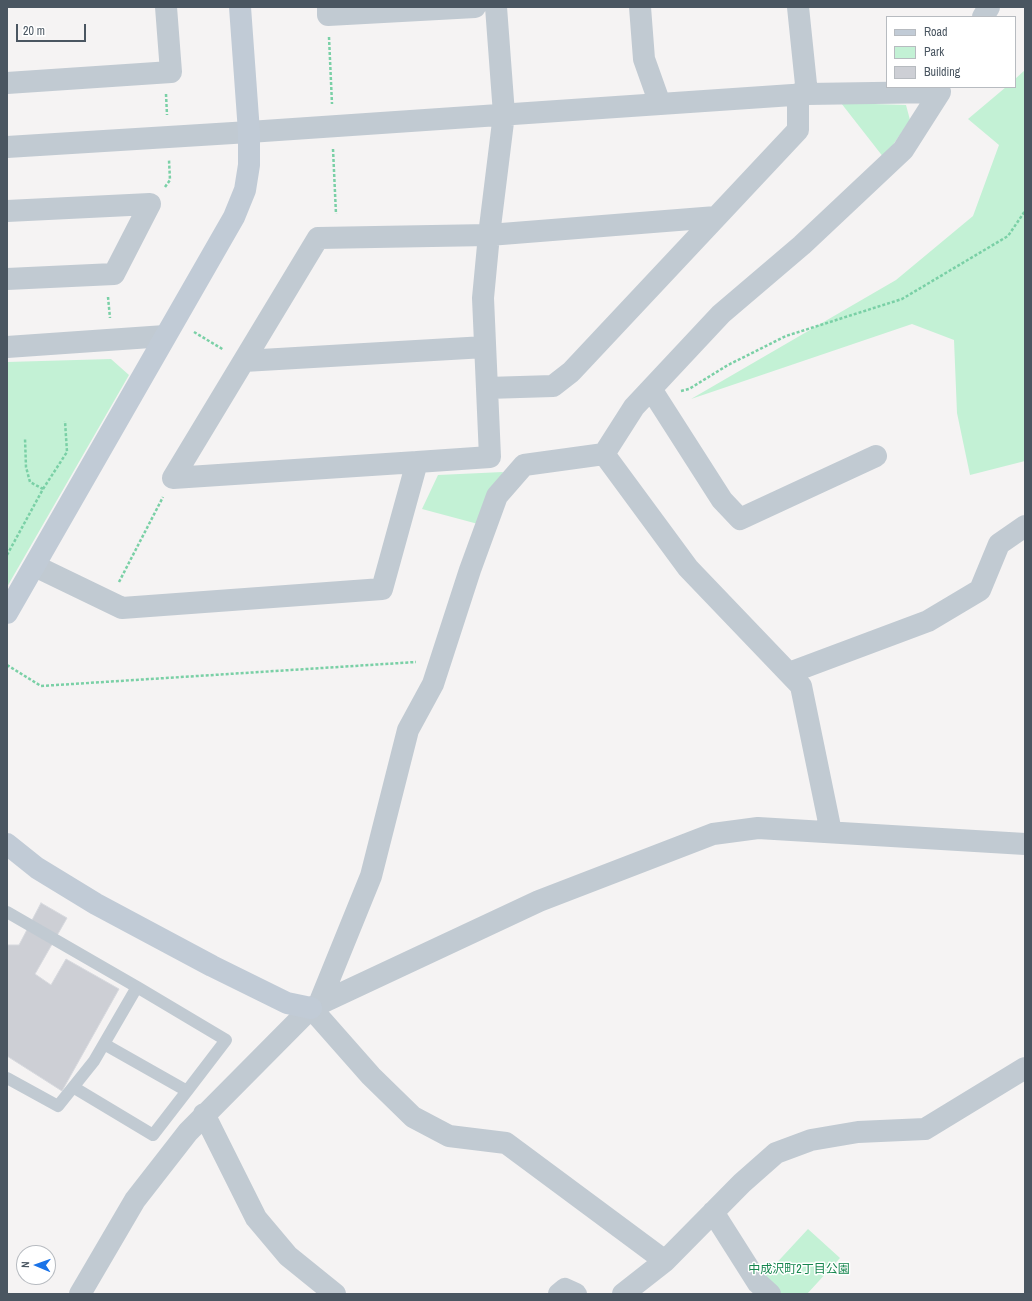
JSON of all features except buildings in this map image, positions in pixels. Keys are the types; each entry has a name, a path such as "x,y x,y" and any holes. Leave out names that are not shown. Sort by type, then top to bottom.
{"street":[{"path":"7,83 171,72 166,7"},
{"path":"7,613 234,217 245,190 249,165 249,132 240,7"},
{"path":"328,7 328,15 475,7"},
{"path":"173,478 490,457 483,298 504,114 496,7"},
{"path":"640,7 644,59 660,104"},
{"path":"487,388 553,386 571,372 798,130 802,94 798,7"},
{"path":"984,16 989,7"},
{"path":"7,147 802,94 941,90"},
{"path":"315,1006 371,876 408,730 433,684 470,570 497,496 524,465 604,454 634,407 653,392 722,314 802,245 903,150 941,90"},
{"path":"7,212 150,204 114,274 7,279"},
{"path":"173,478 318,238 489,235 716,217"},
{"path":"7,347 112,340 169,328"},
{"path":"244,361 485,347"},
{"path":"653,392 722,500 740,519 876,456"},
{"path":"604,454 688,568 801,686 831,832"},
{"path":"35,566 122,608 382,589 417,462"},
{"path":"789,673 928,621 974,594 980,590 999,544 1025,526"},
{"path":"80,1294 135,1200 188,1132 204,1114 315,1006 539,901 713,834 758,828 1025,844"},
{"path":"7,844 37,868 96,904 212,966 287,1003 315,1006 371,1076 413,1117 449,1136 506,1143 665,1261"},
{"path":"623,1294 665,1261 742,1183 776,1153 811,1140 858,1132 925,1129 1025,1068"},
{"path":"204,1114 256,1218 288,1256 335,1294"},
{"path":"713,1212 758,1283 770,1294"},
{"path":"559,1294 565,1289 576,1294"}],"lane":[{"path":"7,912 226,1040 153,1135 73,1087"},
{"path":"7,1078 58,1106 94,1061 137,987"},
{"path":"104,1044 187,1091"}],"path":[{"path":"653,392 689,389 728,365 786,336 902,299 1008,236 1025,211"},
{"path":"106,274 112,340"},
{"path":"169,328 244,361"},
{"path":"7,555 43,489 67,452 64,421"},
{"path":"25,438 26,467 30,482 43,489"},
{"path":"109,602 173,478"},
{"path":"7,665 40,686 441,661"}],"green space":[{"path":"1025,70 1025,461 970,475 957,413 954,340 912,324 691,399 896,280 973,216 999,145 968,119 1005,88 1016,88 1016,78"},
{"path":"841,103 906,105 910,120 884,158"},
{"path":"111,359 129,375 7,587 7,362"},
{"path":"503,472 478,524 422,509 438,475"},
{"name":"中成沢町2丁目公園","path":"808,1229 840,1258 807,1294 770,1294 758,1283"}]}
